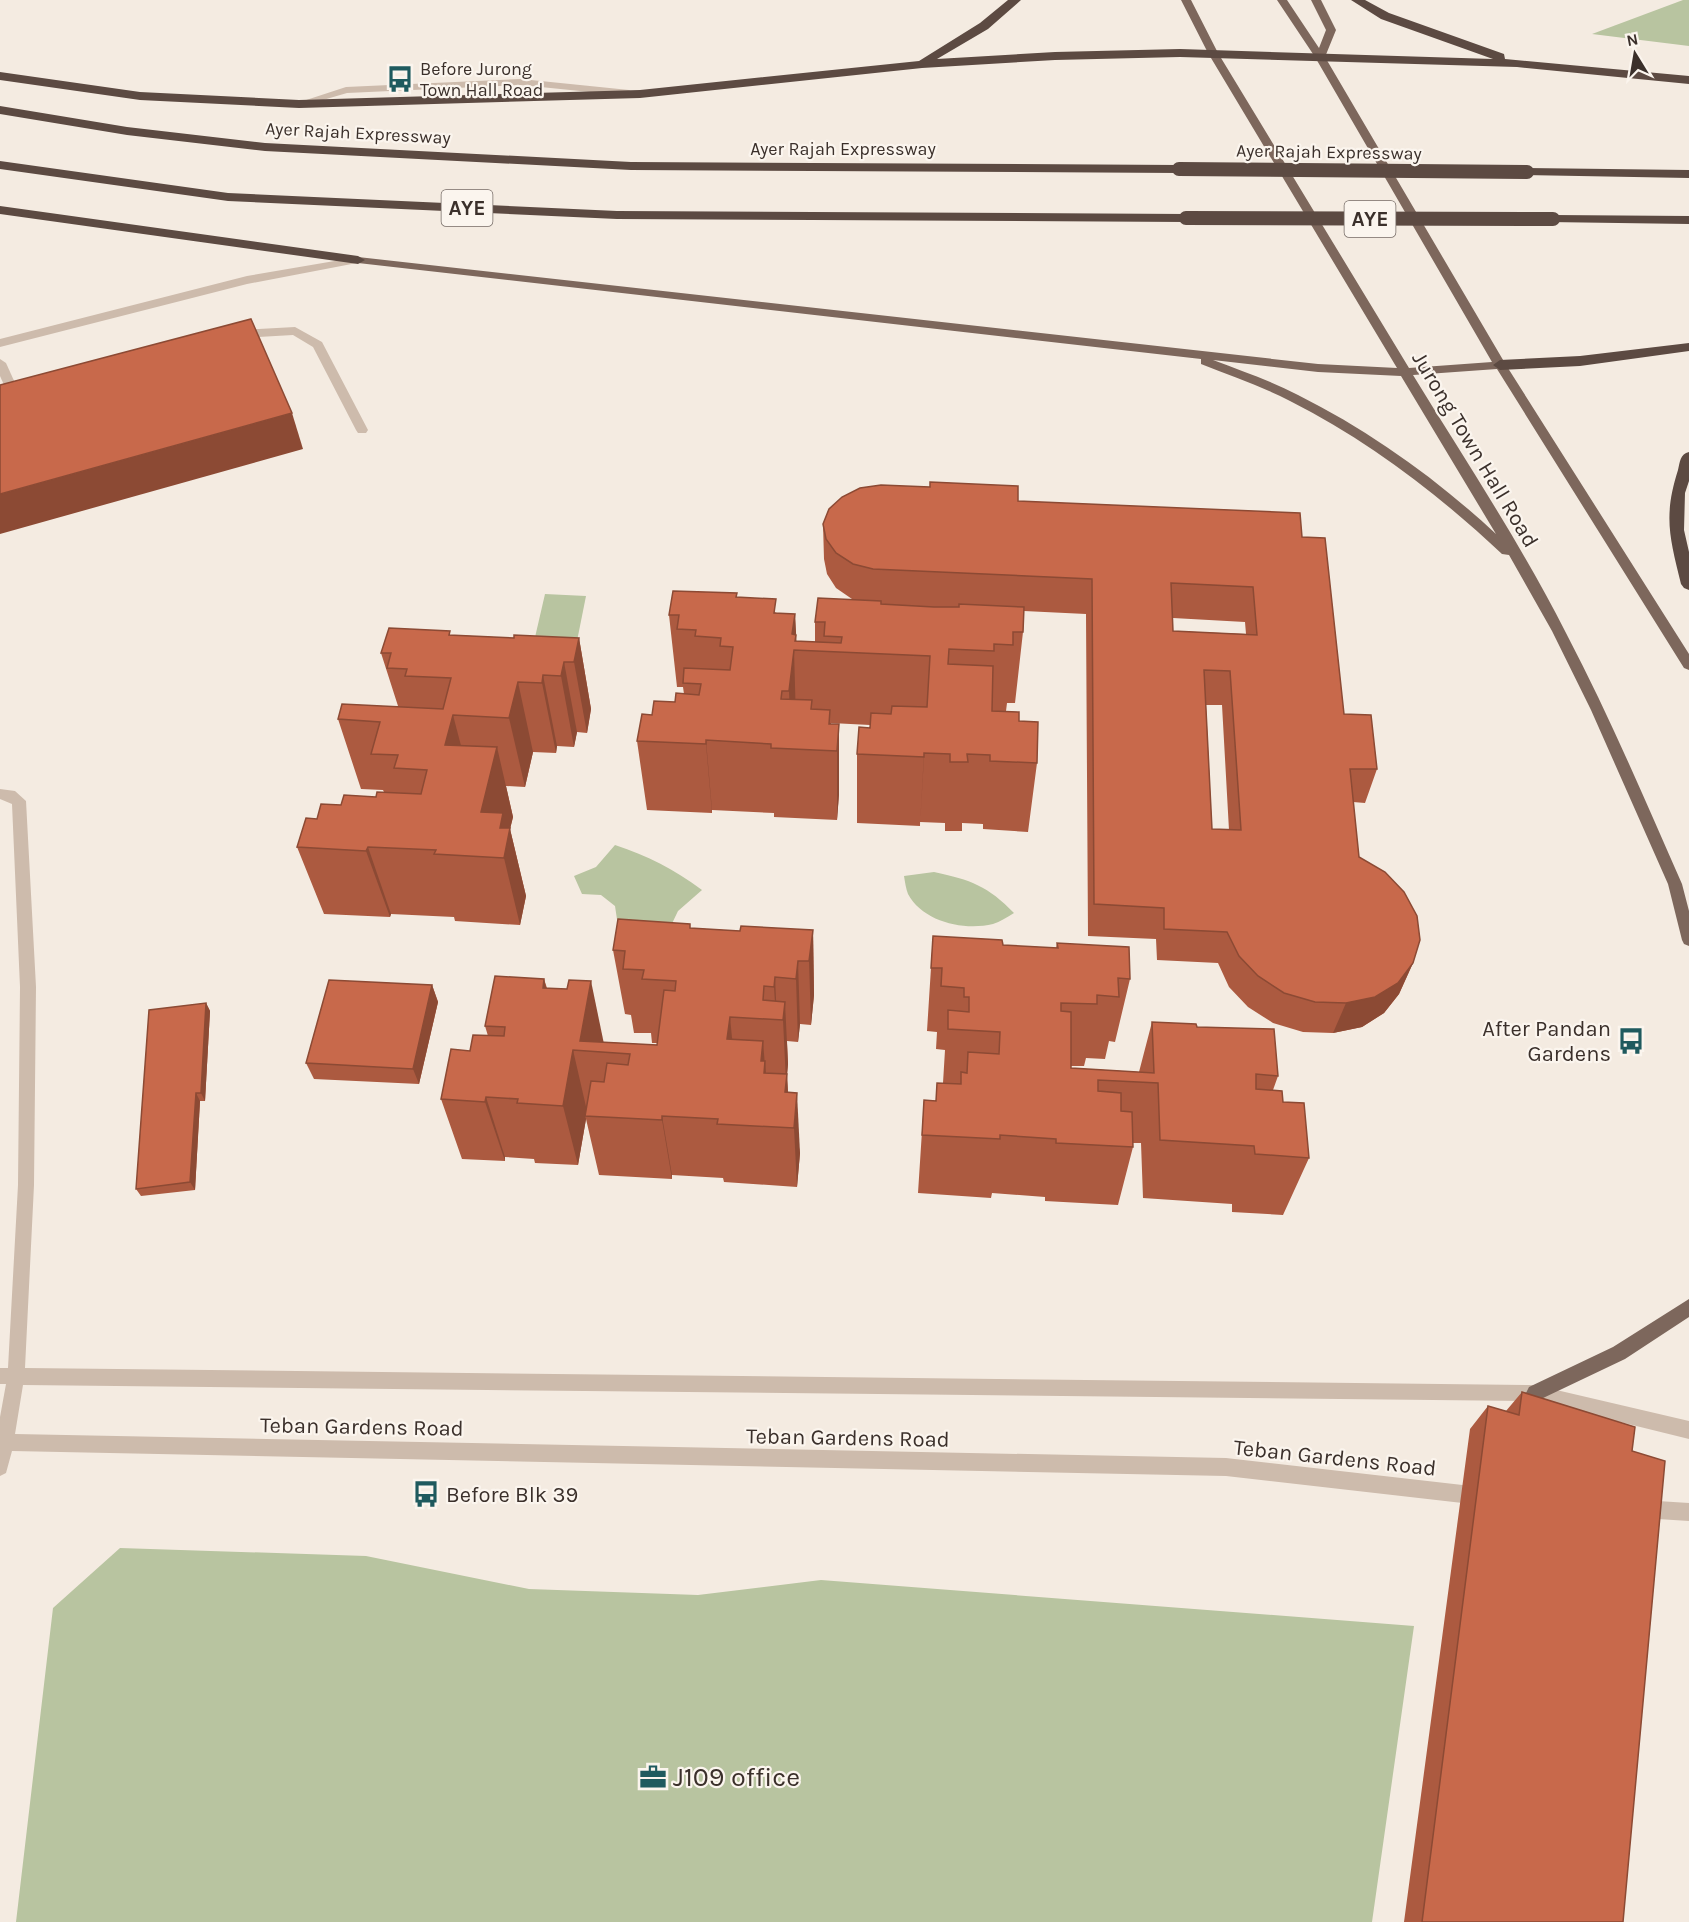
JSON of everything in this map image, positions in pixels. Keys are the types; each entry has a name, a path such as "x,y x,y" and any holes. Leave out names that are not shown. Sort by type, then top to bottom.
{"highway":[{"path":"922,64 984,26 1015,0"},
{"path":"1357,0 1385,16 1517,63"},
{"path":"0,76 140,96 299,104 640,94 922,64 1055,56 1213,53 1517,63 1689,80"},
{"name":"Ayer Rajah Expressway","path":"0,110 127,131 266,147 631,166 1689,174"},
{"name":"AYE","path":"0,165 228,197 605,214 1689,219"},
{"path":"0,210 358,260"},
{"path":"1500,365 1580,361 1689,348"},
{"path":"1689,457 1678,493 1676,530 1689,584"}],"main road":[{"name":"Jurong Town Hall Road","path":"1186,0 1213,53 1559,631 1675,884 1689,940"},
{"path":"1282,0 1320,57 1500,365 1689,665"},
{"path":"1316,0 1331,30 1320,57"},
{"path":"358,260 1318,368 1405,372 1500,365"},
{"path":"1188,354 1293,398 1343,425 1395,459 1471,516 1522,566"},
{"path":"1535,1393 1619,1353 1689,1307"}],"street":[{"path":"0,343 247,280 358,260"},
{"path":"228,337 239,334 295,331 318,345 362,430"},
{"path":"0,363 19,392 0,397"},
{"path":"0,794 10,795 19,801 28,987 26,1185 0,1467"},
{"name":"Teban Gardens Road","path":"8,1376 1535,1393 1689,1430"},
{"name":"Teban Gardens Road","path":"2,1442 1226,1467 1502,1498"},
{"path":"1630,1509 1689,1512"}],"green space":[{"path":"1683,0 1689,0 1689,46 1592,34"},
{"path":"545,594 586,596 573,661 530,659"},
{"path":"615,845 660,864 702,890 678,911 666,936 618,926 615,906 601,895 582,894 574,876 596,867"},
{"path":"934,872 978,885 996,896 1014,913 996,923 982,926 957,925 934,918 915,904 908,894 904,876"},
{"path":"120,1548 366,1556 529,1589 698,1595 821,1580 1414,1626 1372,1922 16,1922 53,1608"}],"building":[{"path":"251,319 292,413 0,494 0,385"},
{"path":"930,482 1018,486 1018,501 1300,513 1302,537 1325,538 1344,714 1371,715 1377,769 1350,769 1359,857 1385,872 1404,892 1417,916 1420,940 1413,963 1398,983 1375,997 1346,1003 1315,1002 1284,993 1258,976 1239,956 1227,932 1164,929 1164,908 1094,904 1092,579 873,569 853,564 836,553 826,539 823,524 829,509 842,497 860,488 881,485 930,487","holes":["1171,583 1253,587 1257,635 1173,631","1204,670 1230,671 1241,830 1212,829"]},
{"path":"673,591 737,593 736,597 776,599 774,613 795,614 792,634 796,635 795,641 841,643 842,637 824,636 825,622 815,622 818,598 881,601 881,604 934,607 959,607 959,604 1024,607 1023,632 1013,632 1013,645 994,644 994,651 949,649 948,664 993,666 992,711 1019,712 1019,721 1038,722 1037,763 990,761 990,755 967,754 968,762 950,762 950,754 924,753 924,757 857,754 859,727 870,728 871,713 891,714 892,706 927,707 930,656 794,650 789,691 782,691 781,699 812,700 811,709 830,710 829,724 839,724 837,751 771,748 771,744 706,740 706,744 637,741 642,714 652,715 654,701 675,702 676,693 699,695 701,684 683,683 684,668 730,670 733,647 720,646 721,638 695,636 696,630 677,629 679,615 669,615"},
{"path":"389,628 450,631 449,635 579,638 574,662 564,662 561,676 543,675 542,683 518,682 509,718 453,715 445,745 497,747 481,812 503,813 500,828 510,828 504,858 434,854 436,850 368,847 366,851 297,847 306,818 317,819 321,804 341,805 344,795 376,797 377,792 421,794 427,770 394,768 398,755 371,754 380,722 338,719 342,704 443,709 451,678 405,676 407,669 387,668 391,653 381,653"},
{"path":"618,919 690,924 690,928 740,931 741,926 813,930 809,961 798,961 796,979 775,977 774,987 764,986 763,1000 785,1002 783,1020 730,1017 727,1039 763,1041 761,1061 765,1061 764,1073 787,1074 785,1092 797,1093 794,1128 717,1124 718,1119 662,1116 662,1120 585,1116 591,1081 604,1082 607,1063 628,1065 630,1054 573,1050 563,1106 517,1103 518,1099 486,1097 485,1102 441,1099 451,1049 470,1051 473,1035 504,1036 505,1027 485,1026 495,976 544,979 543,988 567,989 569,980 591,981 580,1041 657,1045 664,990 675,991 676,981 642,979 644,970 623,969 625,951 613,950"},
{"path":"933,936 1002,940 1003,945 1058,948 1057,943 1129,947 1130,979 1118,978 1119,997 1097,995 1097,1004 1061,1003 1061,1011 1071,1012 1071,1068 1154,1073 1152,1022 1196,1024 1197,1027 1274,1029 1278,1076 1256,1074 1256,1089 1282,1091 1283,1102 1304,1103 1309,1158 1255,1154 1254,1146 1160,1140 1158,1083 1098,1080 1098,1091 1121,1093 1121,1111 1132,1112 1133,1147 1056,1143 1056,1139 1000,1135 1000,1139 922,1135 924,1100 936,1101 937,1083 961,1084 961,1072 967,1073 968,1052 999,1054 1000,1032 948,1029 948,1010 969,1012 969,997 964,997 964,988 941,986 942,968 931,968"},
{"path":"329,980 432,985 413,1069 306,1063"},
{"path":"206,1003 201,1093 196,1093 190,1182 136,1189 149,1010"},
{"path":"1522,1392 1635,1427 1632,1451 1665,1461 1623,1922 1422,1922 1488,1406 1519,1415"}],"place":[{"name":"Before Jurong Town Hall Road","path":"400,79"},
{"name":"After Pandan Gardens","path":"1631,1041"},
{"name":"Before Blk 39","path":"426,1494"},
{"name":"J109 office","path":"653,1777"}]}
